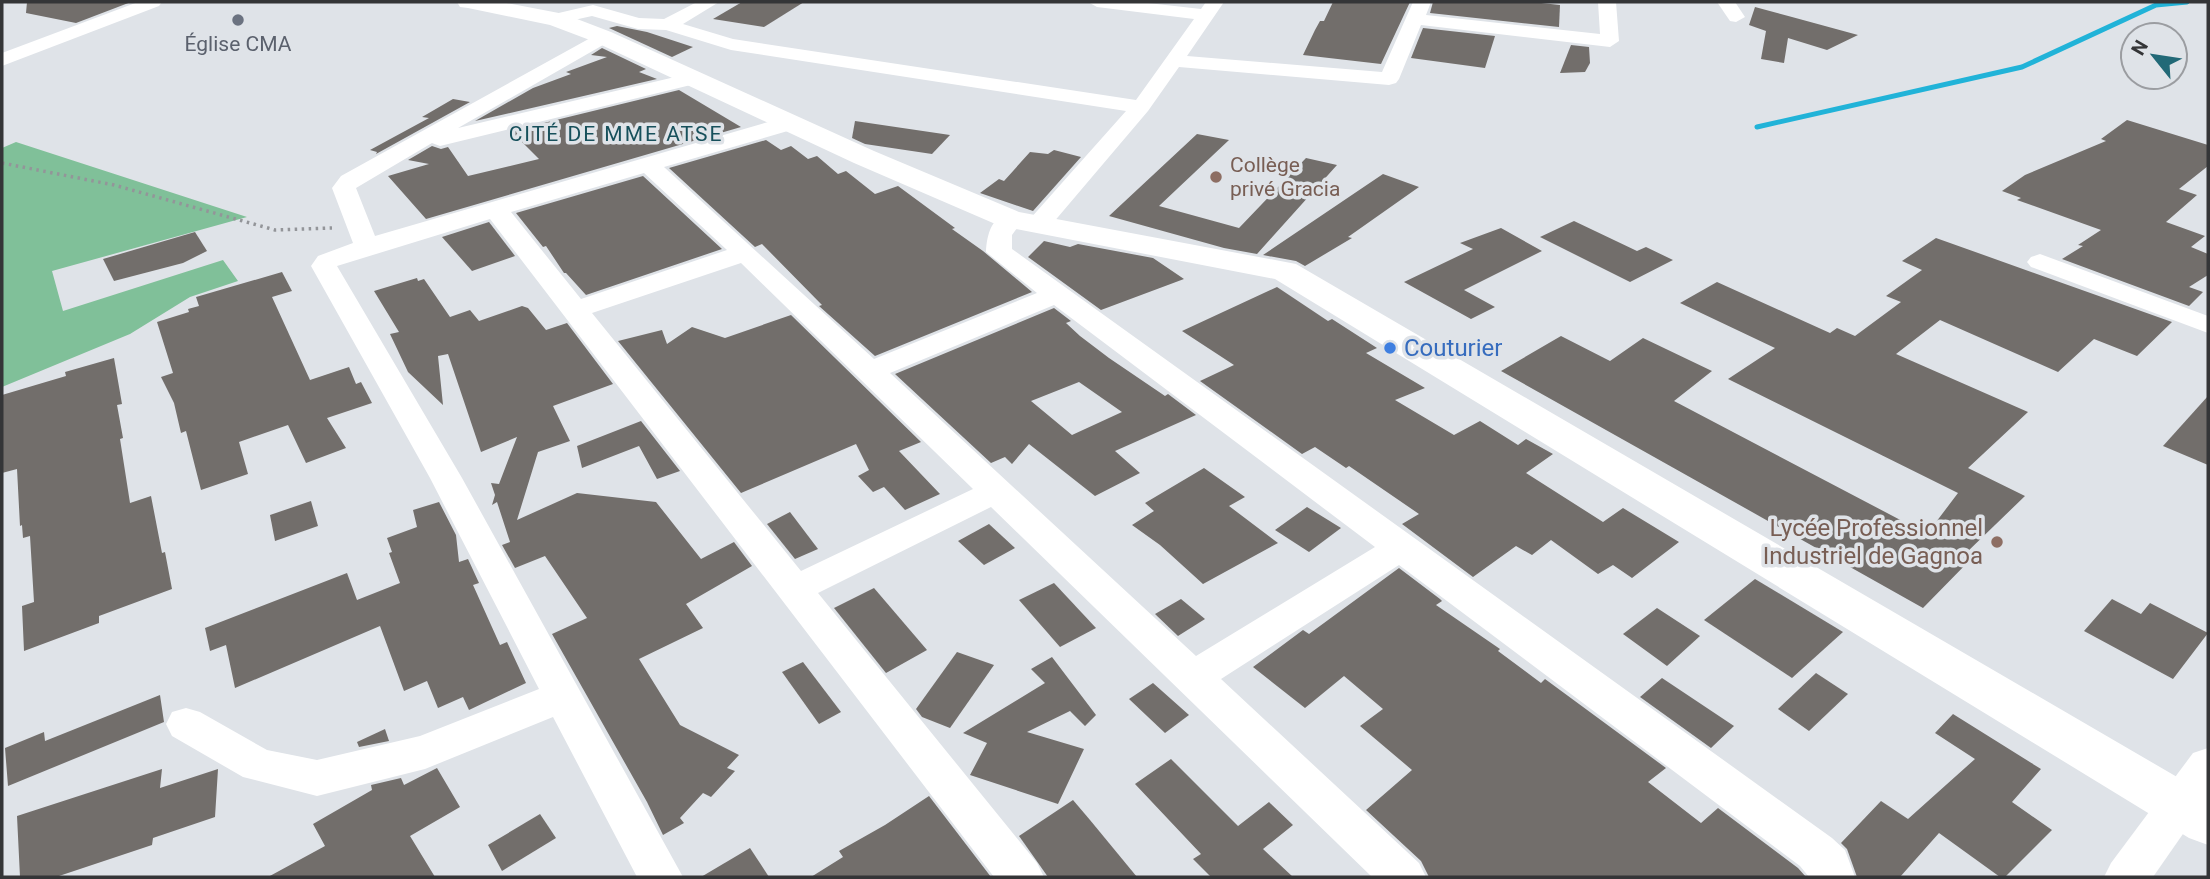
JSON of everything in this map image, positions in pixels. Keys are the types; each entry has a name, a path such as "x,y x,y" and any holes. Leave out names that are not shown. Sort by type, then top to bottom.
{"street":[{"path":"2,60 153,2"},
{"path":"468,2 556,19 603,37 790,123 1025,222 1285,271 2194,813"},
{"path":"667,25 710,2"},
{"path":"1097,2 1210,8 1176,61 1141,107 1025,222 999,234 999,252 1816,852 1829,864 1832,877"},
{"path":"1176,61 1389,79 1418,11 1610,41 1607,2"},
{"path":"556,19 593,10 638,23 667,25 731,44 1141,107"},
{"path":"363,237 344,188 349,181 603,37"},
{"path":"405,148 692,79"},
{"path":"660,877 446,478 324,266 327,261 363,237 496,210 790,123"},
{"path":"650,166 1403,877"},
{"path":"496,210 1021,877"},
{"path":"575,310 745,253"},
{"path":"2039,262 2208,325"},
{"path":"869,371 1056,295"},
{"path":"794,589 996,491"},
{"path":"1192,678 1399,548"},
{"path":"186,724 258,765 317,778 425,752 563,696"},
{"path":"2127,877 2194,813 2208,765"}],"path":[{"path":"2,163 114,185 275,230 363,237"}],"green space":[{"path":"16,142 247,217 52,271 63,311 223,260 238,281 190,297 130,334 2,387 2,148"}],"building":[{"path":"27,2 131,2 76,23 26,13"},
{"path":"742,2 804,2 764,27 713,19"},
{"path":"1333,2 1410,2 1381,64 1303,55"},
{"path":"1433,2 1532,2 1560,5 1559,27 1430,13"},
{"path":"1755,7 1858,35 1827,50 1788,38 1784,63 1761,59 1766,31 1749,25"},
{"path":"617,26 647,32 693,47 672,57 609,28"},
{"path":"1423,28 1495,36 1485,68 1411,58"},
{"path":"1571,45 1589,47 1590,63 1585,72 1560,73"},
{"path":"602,48 646,69 639,72 657,79 475,121 533,88 571,74 566,72 607,57 591,55"},
{"path":"679,90 741,127 426,219 388,176 429,164 408,160 432,146 441,149 448,147 468,176 539,159 511,131"},
{"path":"453,99 470,102 376,154 377,152 370,150 429,118 422,117"},
{"path":"2127,120 2208,145 2208,166 2179,189 2197,195 2166,222 2205,236 2191,247 2208,254 2208,275 2189,287 2203,292 2189,306 2062,259 2101,230 2017,200 2021,198 2002,191 2025,175 2106,141 2101,139"},
{"path":"855,121 950,135 932,154 865,144 852,138"},
{"path":"1197,134 1229,140 1159,206 1239,228 1306,158 1337,165 1257,254 1224,248 1109,216"},
{"path":"766,140 781,150 791,146 808,159 817,156 838,174 846,171 875,194 898,186 955,228 952,229 1032,292 875,356 819,306 822,305 762,244 755,247 669,168"},
{"path":"1054,150 1081,157 1033,211 980,193 999,179 1004,181 1030,152 1048,154"},
{"path":"1383,174 1419,187 1348,237 1352,238 1305,266 1296,261 1263,255"},
{"path":"643,176 722,249 586,295 564,273 546,246 543,247 516,213"},
{"path":"1574,221 1637,251 1646,247 1673,260 1630,282 1540,237"},
{"path":"489,222 515,256 472,271 442,237"},
{"path":"1501,228 1542,251 1464,290 1495,307 1471,319 1404,282 1473,249 1460,243"},
{"path":"195,232 207,251 183,263 114,281 103,259"},
{"path":"1936,238 2172,322 2137,356 2094,339 2058,372 1940,320 1896,354 2028,412 1968,468 2025,496 1965,554 1972,558 1923,608 1501,371 1561,336 1610,361 1643,338 1712,371 1674,401 1927,534 1958,493 1728,379 1775,348 1680,303 1717,282 1830,333 1837,328 1855,336 1901,302 1886,296 1922,270 1902,261"},
{"path":"1044,241 1070,247 1078,244 1153,258 1184,279 1101,310 1028,257"},
{"path":"282,272 292,291 272,297 310,380 349,367 356,384 361,382 372,403 327,418 346,448 306,463 288,425 239,442 248,474 201,490 186,431 181,433 174,403 161,377 173,373 157,322 199,306 196,297"},
{"path":"417,278 418,281 424,279 450,317 470,310 479,321 522,306 528,308 546,330 567,323 613,384 553,406 570,441 538,452 517,520 577,493 656,502 701,559 734,542 752,566 686,604 703,628 639,659 680,725 739,755 727,768 735,771 711,797 703,793 680,818 684,823 663,835 552,634 587,618 545,556 515,568 502,545 510,542 497,502 492,505 495,495 491,483 499,484 517,437 481,452 448,354 438,356 443,405 408,372 390,334 399,332 374,291"},
{"path":"1277,287 1328,321 1332,319 1377,348 1366,353 1425,388 1395,400 1454,435 1480,421 1518,445 1526,439 1553,454 1526,473 1603,522 1623,508 1679,542 1632,578 1613,565 1598,574 1551,540 1532,555 1516,546 1473,577 1402,524 1419,514 1349,466 1346,468 1315,447 1302,454 1200,381 1234,365 1182,331"},
{"path":"1054,308 1071,321 1066,323 1080,336 1109,358 1165,396 1168,394 1196,415 1115,451 1140,473 1095,496 1029,444 1012,464 1005,457 991,463 895,374","holes":["1079,382 1122,412 1072,435 1031,401"]},
{"path":"791,315 921,442 899,451 940,494 905,510 884,487 873,492 858,476 869,470 856,444 741,493 618,341 662,330 667,344 692,327 725,338"},
{"path":"114,358 122,404 117,405 123,438 120,439 130,503 151,496 172,589 99,616 99,623 24,651 22,606 34,602 30,536 23,538 22,525 20,526 17,469 2,473 2,395"},
{"path":"2208,396 2208,465 2163,446"},
{"path":"641,421 680,471 657,479 639,446 582,468 577,446"},
{"path":"1204,468 1245,497 1229,506 1278,543 1203,584 1160,545 1132,525 1154,511 1145,503"},
{"path":"311,501 318,526 275,541 270,515"},
{"path":"439,502 456,535 459,562 468,559 479,583 473,585 500,645 507,642 526,683 469,710 463,697 438,708 427,681 404,691 380,626 235,688 226,645 210,651 205,628 347,573 357,600 400,583 389,553 392,552 387,538 417,527 413,510"},
{"path":"1307,507 1341,528 1309,552 1275,530"},
{"path":"790,512 818,549 795,559 767,524"},
{"path":"989,524 1015,548 984,565 958,541"},
{"path":"1399,568 1442,601 1436,605 1500,649 1498,651 1541,683 1545,679 1666,768 1648,782 1701,823 1718,808 1798,868 1806,877 1429,877 1421,861 1366,810 1412,770 1360,726 1383,709 1344,676 1305,708 1253,667 1303,630 1309,634"},
{"path":"1755,579 1843,632 1792,678 1704,620"},
{"path":"1054,583 1096,628 1060,647 1019,600"},
{"path":"874,588 927,650 886,673 834,608"},
{"path":"1181,599 1205,619 1178,636 1155,614"},
{"path":"2112,599 2141,614 2150,603 2208,633 2173,679 2084,631"},
{"path":"1657,608 1700,636 1667,666 1623,634"},
{"path":"957,652 994,665 950,728 922,717 916,709"},
{"path":"1052,657 1096,715 1085,726 1070,711 1027,732 1084,749 1058,804 970,775 987,743 963,733 1045,683 1031,669"},
{"path":"803,662 841,712 819,724 782,672"},
{"path":"1816,673 1848,694 1809,731 1778,709"},
{"path":"1662,678 1734,726 1711,748 1640,697"},
{"path":"1153,683 1189,715 1165,733 1129,699"},
{"path":"160,695 164,722 8,786 5,748 44,732 45,741"},
{"path":"1953,714 2041,769 2012,802 2052,830 2005,877 2000,877 1939,833 1900,877 1857,877 1847,849 1841,843 1881,801 1908,819 1975,759 1935,733"},
{"path":"385,729 389,741 359,747 357,742"},
{"path":"1171,759 1238,826 1269,802 1293,825 1263,849 1293,877 1211,877 1193,859 1201,854 1135,784"},
{"path":"437,768 460,807 410,836 435,877 268,877 325,846 313,824 372,790 371,785 401,778 404,785"},
{"path":"162,769 160,788 218,769 215,817 153,838 152,845 56,877 20,877 17,816"},
{"path":"929,796 991,877 811,877 843,857 839,851"},
{"path":"1073,800 1137,877 1048,877 1019,836"},
{"path":"540,814 556,838 502,871 488,845"},
{"path":"750,848 769,877 701,877"}],"waterway":[{"path":"1757,127 2022,67 2156,5 2187,2"}],"place":[{"name":"Église CMA","path":"238,20"},
{"name":"Collège privé Gracia","path":"1216,177"},
{"name":"Couturier","path":"1390,348"},
{"name":"Lycée Professionnel Industriel de Gagnoa","path":"1997,542"}],"district":[{"name":"CITÉ DE MME ATSE","path":"616,134"}]}
